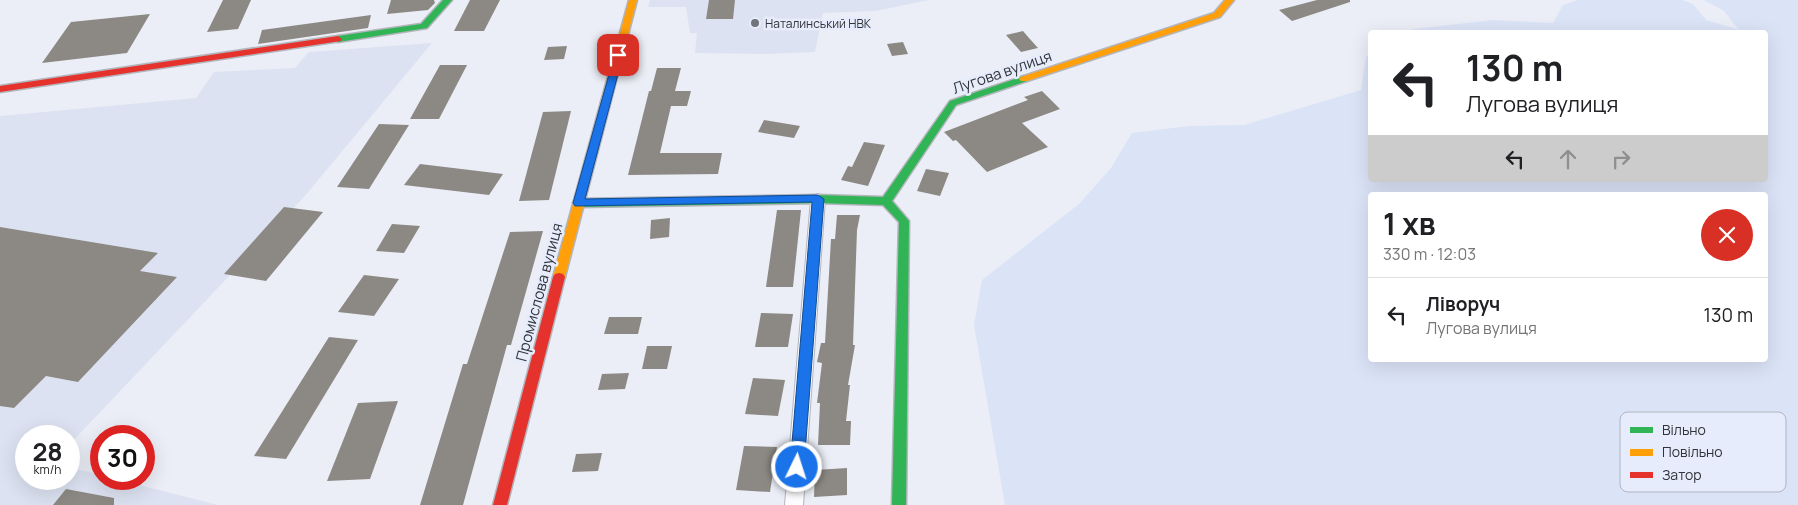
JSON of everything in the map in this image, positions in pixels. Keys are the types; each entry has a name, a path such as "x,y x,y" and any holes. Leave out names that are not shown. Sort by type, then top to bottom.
{"street":[{"path":"0,89 424,26 448,0"},
{"name":"Промислова вулиця","path":"500,505 633,0"},
{"name":"Лугова вулиця","path":"886,201 953,103 1217,15 1230,0"},
{"path":"794,505 818,199"},
{"path":"578,203 818,199 886,201 904,221 899,505"}],"shaded area":[{"name":"Наталинський НВК","path":"650,0 929,0 876,11 823,13 815,52 768,54 695,53 697,33 690,33 686,7 648,7"},
{"path":"1578,0 1682,0 1693,4 1706,20 1739,30 1411,30 1493,20 1553,23 1563,5"},
{"path":"1704,0 1798,0 1798,505 1005,505 974,325 982,280 1079,204 1111,168 1132,133 1189,126 1244,125 1361,90 1366,57 1368,56 1368,182 1768,182 1768,30 1739,30 1724,11"},
{"path":"432,43 304,197 80,433 80,425 15,425 15,490 80,490 80,470 90,472 90,490 155,489 218,505 0,505 0,116 196,98 214,72 295,68 309,52"}],"building":[{"path":"223,0 251,0 238,29 207,32"},
{"path":"391,0 434,0 435,3 428,10 387,14"},
{"path":"470,0 500,0 484,31 454,31"},
{"path":"709,0 735,0 733,19 706,19"},
{"path":"1317,0 1350,0 1350,2 1292,21 1279,10"},
{"path":"150,14 127,53 42,63 71,22"},
{"path":"371,15 368,28 258,44 262,30"},
{"path":"1023,31 1038,48 1021,52 1006,35"},
{"path":"903,42 908,54 892,56 887,44"},
{"path":"567,46 564,59 544,60 548,47"},
{"path":"440,65 467,65 439,119 410,119"},
{"path":"657,68 681,68 675,91 691,91 687,106 671,106 660,153 722,153 718,174 628,175 649,91 651,91"},
{"path":"1042,91 1060,109 1022,123 1048,147 987,172 956,140 953,141 944,132 1028,100 1024,97"},
{"path":"571,111 549,200 519,201 543,112"},
{"path":"764,120 800,126 794,138 758,132"},
{"path":"379,124 409,125 369,189 337,187"},
{"path":"864,142 885,145 868,186 841,180 848,166 852,167"},
{"path":"420,164 503,174 489,195 404,185"},
{"path":"926,169 949,173 940,196 917,191"},
{"path":"284,207 323,212 266,281 224,274"},
{"path":"777,210 801,210 793,287 766,287"},
{"path":"837,215 860,215 857,230 853,345 855,345 848,385 850,385 846,421 851,421 850,445 818,445 820,403 817,403 822,363 817,362 821,343 825,343 831,239 835,239"},
{"path":"670,218 669,237 650,239 651,220"},
{"path":"392,224 420,226 404,253 376,251"},
{"path":"0,227 158,253 140,271 177,277 78,382 46,376 14,408 0,406"},
{"path":"543,231 511,345 507,345 463,505 420,505 463,364 467,364 510,232"},
{"path":"364,275 399,279 374,316 338,312"},
{"path":"761,313 793,314 788,347 755,347"},
{"path":"609,317 642,317 638,334 604,334"},
{"path":"329,337 358,340 286,459 254,456"},
{"path":"647,346 672,346 667,369 642,369"},
{"path":"629,373 625,389 598,390 602,374"},
{"path":"753,378 785,380 778,416 745,414"},
{"path":"398,401 370,479 327,481 358,403"},
{"path":"744,446 777,447 770,492 736,490"},
{"path":"602,453 598,471 572,472 576,454"},
{"path":"847,468 847,495 814,497 815,470"},
{"path":"65,490 114,498 114,505 53,505"}],"traffic: fast":[{"path":"338,39 424,26 448,0"},
{"path":"578,203 818,199 886,201 953,103 1024,79"},
{"path":"886,201 904,221 899,505"}],"traffic: slow":[{"path":"559,277 633,0"},
{"path":"1024,79 1217,15 1230,0"}],"traffic: jam":[{"path":"0,89 338,39"},
{"path":"500,505 559,277"}],"place":[{"name":"Наталинський НВК","path":"755,23"}],"route":[{"path":"618,55 578,203 818,199 797,467"}]}
